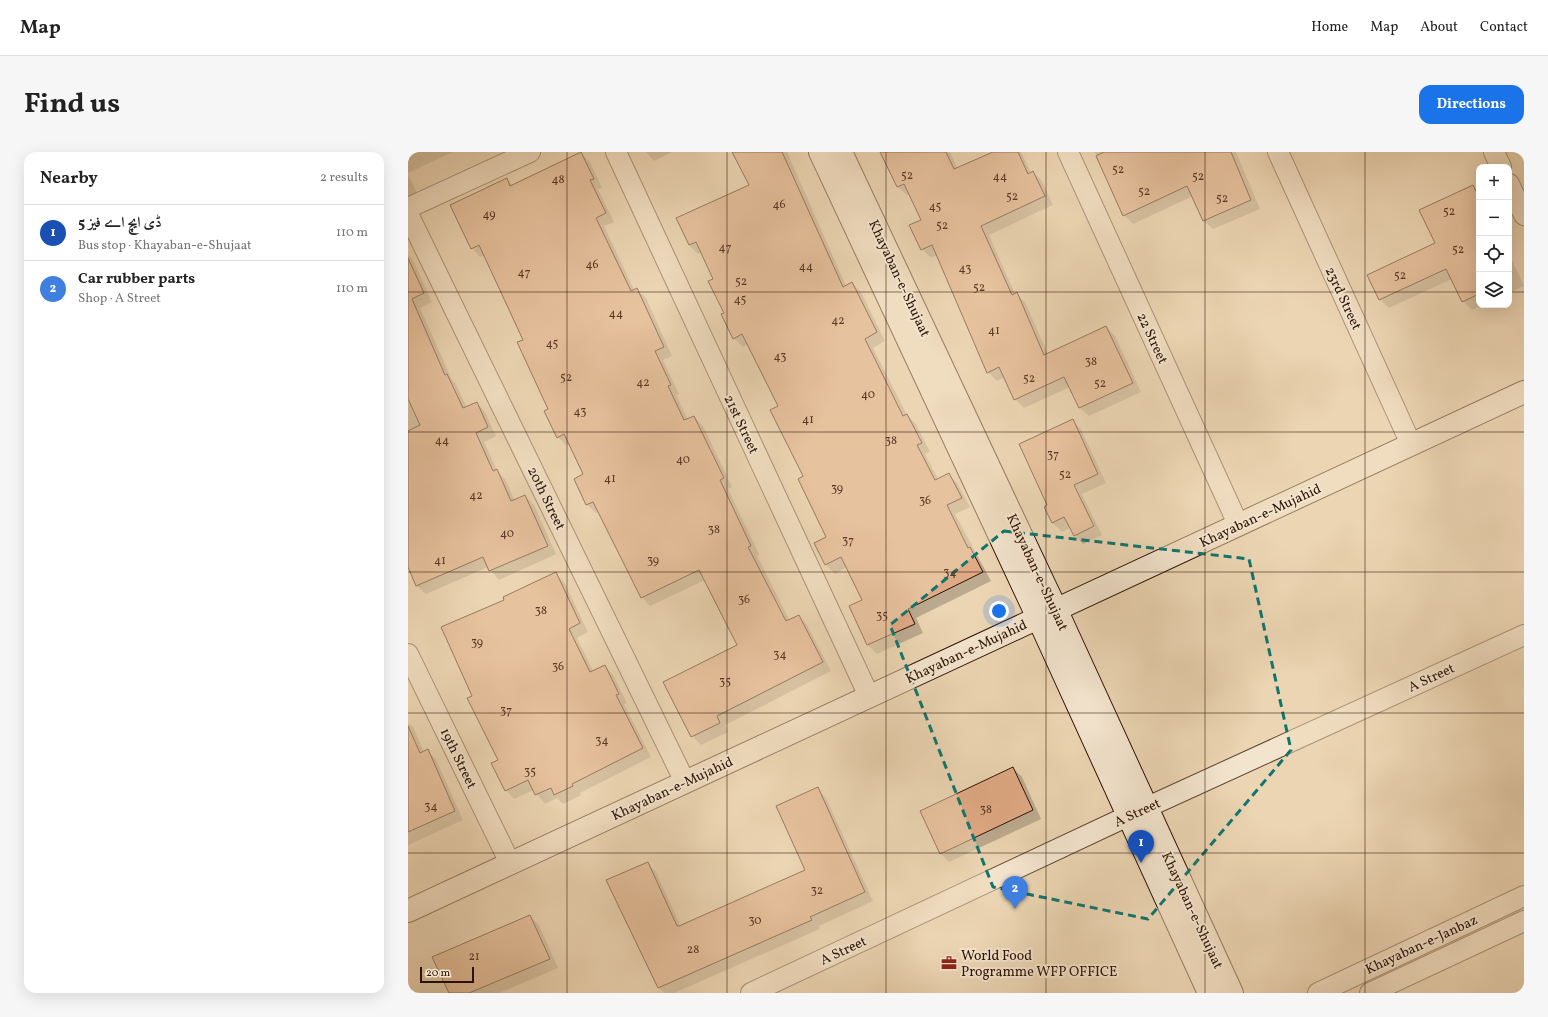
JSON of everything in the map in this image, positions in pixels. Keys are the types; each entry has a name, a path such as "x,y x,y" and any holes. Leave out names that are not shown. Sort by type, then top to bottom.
{"main road":[{"name":"Khayaban-e-Shujaat","path":"820,152 1047,614"},
{"name":"Khayaban-e-Shujaat","path":"840,152 1137,811 1210,993"},
{"name":"Khayaban-e-Mujahid","path":"408,911 1524,392"},
{"name":"Khayaban-e-Shujaat","path":"1137,811 1232,993"}],"street":[{"path":"408,208 530,152"},
{"name":"21st Street","path":"616,152 869,696"},
{"name":"22 Street","path":"1068,152 1238,524"},
{"name":"23rd Street","path":"1278,152 1411,444"},
{"path":"1494,152 1500,164"},
{"path":"1512,190 1524,215"},
{"name":"20th Street","path":"408,214 685,782"},
{"name":"A Street","path":"751,993 1137,811 1524,635"},
{"name":"19th Street","path":"408,654 510,863"},
{"name":"Khayaban-e-Janbaz","path":"1318,993 1524,896"},
{"name":"Khayaban-e-Janbaz","path":"1370,993 1524,921"}],"highlighted area":[{"path":"1004,531 1249,559 1291,750 1148,919 993,887 890,625"}],"building":[{"path":"581,152 594,179 590,180 606,213 596,218 631,291 637,288 664,347 655,351 671,385 668,386 684,420 694,416 724,478 720,480 751,546 748,547 786,621 799,615 823,662 717,716 720,723 691,737 663,682 737,645 699,570 641,598 593,502 586,505 574,479 583,474 564,434 557,438 544,411 548,409 517,342 523,340 479,245 471,249 450,205 507,178 510,186"},
{"path":"732,152 782,152 843,287 852,282 877,332 865,339 903,416 907,414 922,443 917,445 935,480 949,473 962,498 947,505 968,548 970,547 983,572 908,609 915,624 867,645 849,606 862,600 841,557 825,565 814,543 826,537 798,479 803,476 770,410 778,406 742,334 733,339 721,314 724,313 708,281 713,279 696,242 689,245 676,218 749,185"},
{"path":"880,152 946,152 954,169 993,152 1018,152 1028,174 1033,171 1045,196 981,226 1012,295 1017,292 1044,355 1106,326 1133,383 1079,408 1064,377 1014,400 999,367 987,373 932,245 921,250 909,225 921,220 904,184 897,187"},
{"path":"1104,152 1231,152 1251,200 1203,221 1187,186 1123,216 1096,156"},
{"path":"1473,185 1476,192 1476,295 1462,302 1446,269 1379,300 1367,275 1435,243 1419,210"},
{"path":"408,258 424,293 412,299 445,375 447,374 463,408 477,402 488,427 476,433 493,471 497,469 511,501 525,495 548,546 489,571 483,557 416,586 408,567 408,431 420,425 408,399"},
{"path":"1073,419 1098,474 1074,485 1094,526 1074,536 1064,517 1052,523 1044,507 1047,505 1019,444"},
{"path":"556,572 580,623 569,629 590,672 605,665 619,694 616,695 643,748 572,784 573,786 554,795 551,788 535,795 528,780 505,791 491,763 498,760 467,698 472,696 441,627 504,600 503,597"},
{"path":"408,726 420,753 428,749 455,811 408,832"},
{"path":"1013,767 1033,810 940,854 920,811"},
{"path":"818,787 865,892 810,917 812,920 658,988 606,880 648,862 677,926 679,926 805,870 776,806"},
{"path":"530,915 550,959 469,993 449,993 432,957"}],"place":[{"name":"5 ڈی ایچ اے فیز","path":"1141,863"},
{"name":"Car rubber parts","path":"1015,909"},
{"name":"World Food Programme WFP OFFICE","path":"949,963"}]}
